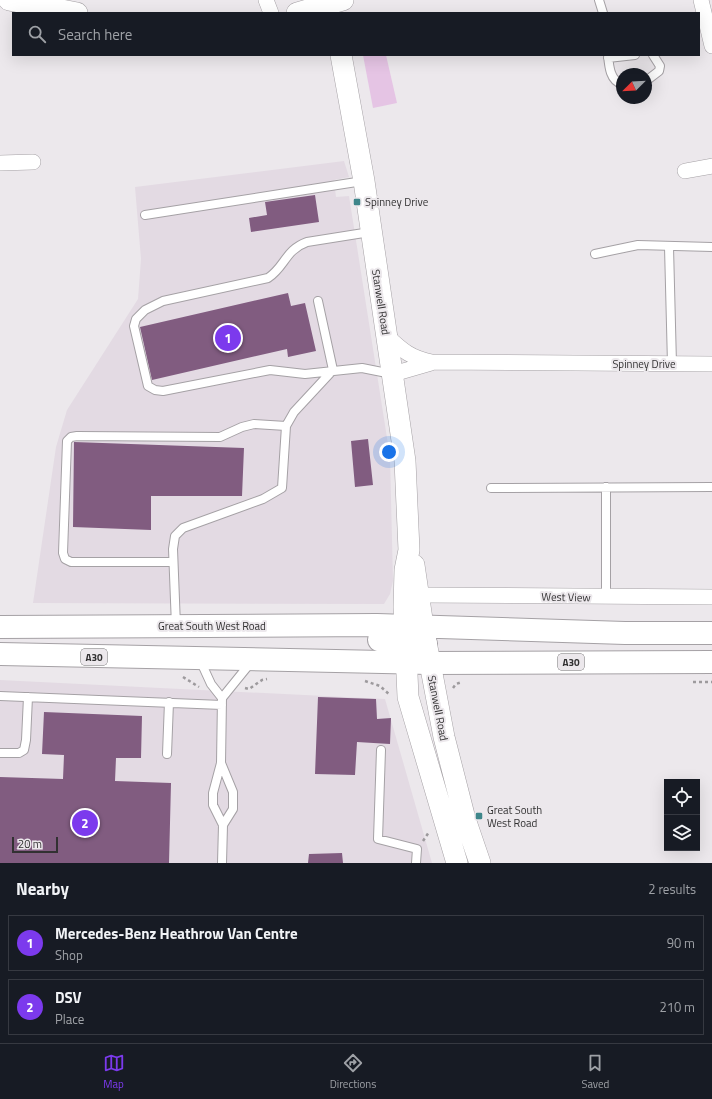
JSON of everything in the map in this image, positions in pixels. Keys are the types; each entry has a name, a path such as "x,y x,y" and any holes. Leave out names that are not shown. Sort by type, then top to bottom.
{"highway":[{"name":"Great South West Road","path":"0,627 241,626 712,662"},
{"name":"Great South West Road","path":"417,640 625,633 712,633"},
{"name":"Great South West Road","path":"0,654 252,661 405,663 417,640"}],"street":[{"path":"9,0 72,12"},
{"path":"266,0 271,12"},
{"path":"701,0 712,46"},
{"path":"303,12 336,6"},
{"name":"Stanwell Road","path":"341,56 364,181 405,461 409,550 405,570 417,640 465,819 480,863"},
{"path":"0,163 33,162"},
{"path":"685,171 712,166"},
{"name":"Spinney Drive","path":"387,336 403,351 415,359 432,362 712,364"},
{"name":"Spinney Drive","path":"392,374 432,362"},
{"name":"Stanwell Road","path":"409,550 415,567 419,595 417,640"},
{"name":"West View","path":"419,595 712,597"},
{"name":"Stanwell Road","path":"405,663 408,697 457,863"}],"lane":[{"path":"600,0 603,12"},
{"path":"608,56 611,74 616,81"},
{"path":"652,76 658,71 660,66 654,56"},
{"path":"145,215 364,181"},
{"path":"371,232 307,242 298,245 291,250 275,273 268,278 163,301 145,310 136,319 134,326 148,386 155,390 163,391 270,370 305,374 362,368 379,370 392,374"},
{"path":"595,254 638,245 712,247"},
{"path":"670,247 672,364"},
{"path":"318,301 333,370"},
{"path":"176,627 173,562 175,536 182,528 263,499 282,488 286,426 294,412 333,370"},
{"path":"173,562 71,562 65,559 63,553 67,441 77,436 220,437 228,435 242,427 254,424 286,426"},
{"path":"606,487 606,597"},
{"path":"491,488 712,487"},
{"path":"200,659 222,701 221,763 213,793 213,804 223,826 222,863"},
{"path":"222,701 252,661"},
{"path":"0,696 169,702 222,701"},
{"path":"0,753 19,753 24,750 26,740 28,697"},
{"path":"167,754 169,702"},
{"path":"381,750 378,839 417,849 416,863"},
{"path":"221,763 233,792 233,809 223,826"}],"shaded area":[{"path":"363,56 386,56 397,103 373,108"},
{"path":"344,161 349,177 334,180 336,197 349,196 390,457 393,581 390,594 384,604 33,603 56,447 67,410 138,299 141,259 135,187"},
{"path":"0,680 385,699 432,863 0,863"}],"building":[{"path":"315,195 319,222 251,232 249,218 267,215 265,202"},
{"path":"288,293 291,306 305,303 316,351 288,357 287,349 152,380 140,327"},
{"path":"368,439 373,485 355,487 351,441"},
{"path":"74,442 244,448 242,496 151,496 151,530 73,527"},
{"path":"318,697 376,699 377,719 391,718 390,744 357,742 355,775 315,774"},
{"path":"44,712 142,716 141,758 116,758 115,781 171,783 169,863 0,863 0,777 63,779 64,755 42,754"},
{"path":"342,853 343,863 308,863 309,854"}],"place":[{"name":"Spinney Drive","path":"357,202"},
{"name":"Mercedes-Benz Heathrow Van Centre","path":"228,338"},
{"name":"Great South West Road","path":"479,816"},
{"name":"DSV","path":"85,823"}]}
